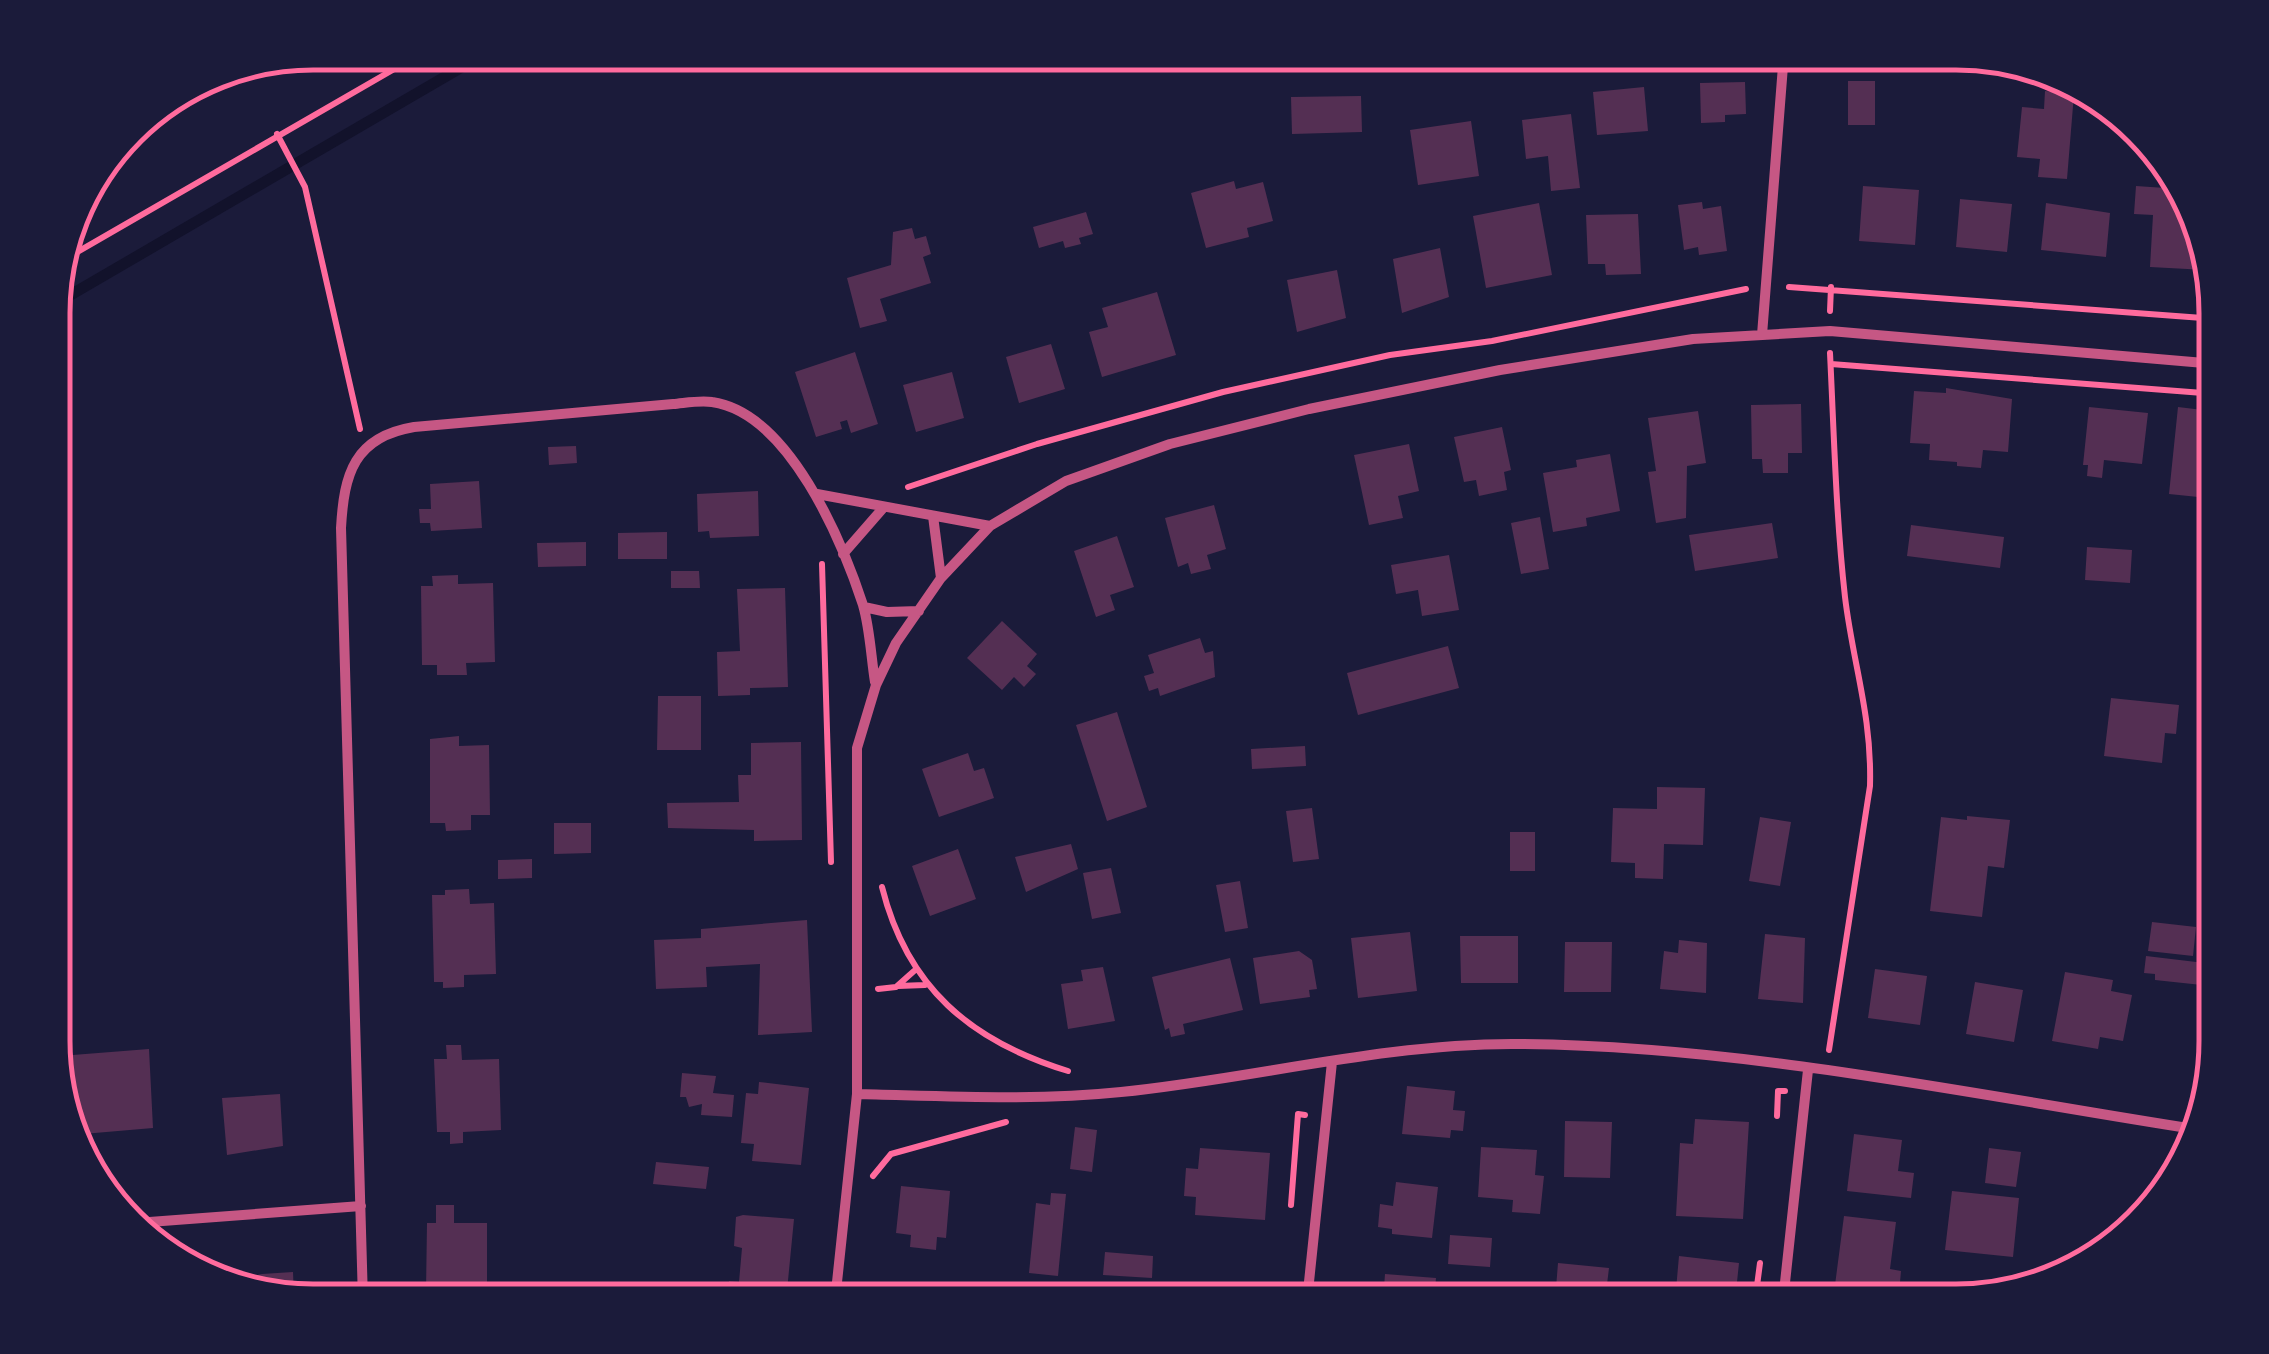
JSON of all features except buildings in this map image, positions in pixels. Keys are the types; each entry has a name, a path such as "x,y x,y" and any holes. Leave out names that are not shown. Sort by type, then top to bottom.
{"street":[{"path":"1762,336 1783,70"},
{"path":"837,1284 856,1094 856,748 876,685 896,643 941,578 990,526 1066,481 1106,464 1243,425 1618,349 1830,331 2198,362"},
{"path":"364,1284 341,528 343,488 354,459 394,430 711,402 759,426 817,494 864,607 876,685"},
{"path":"817,494 990,526"},
{"path":"843,554 884,507"},
{"path":"933,516 941,578"},
{"path":"864,607 887,612 919,611"},
{"path":"856,1094 1040,1098 1121,1092 1332,1062 1508,1044 1688,1054 2183,1127"},
{"path":"1308,1283 1332,1062"},
{"path":"1784,1283 1808,1070"},
{"path":"151,1222 362,1206"}],"path":[{"path":"78,252 390,70"},
{"path":"277,134 305,187 349,393 366,449"},
{"path":"865,503 1003,454 1223,392 1390,355 1492,341 1712,293 1765,287 1831,287 2198,318"},
{"path":"1826,1072 1870,786 1868,708 1846,600 1831,364 2198,393"},
{"path":"822,561 831,869"},
{"path":"880,878 899,943 914,971 948,1011 1010,1046 1079,1074"},
{"path":"896,986 914,971"},
{"path":"875,990 926,985"},
{"path":"871,1195 872,1177 890,1154 1024,1116"}],"waterway":[{"path":"71,295 457,70"}]}
